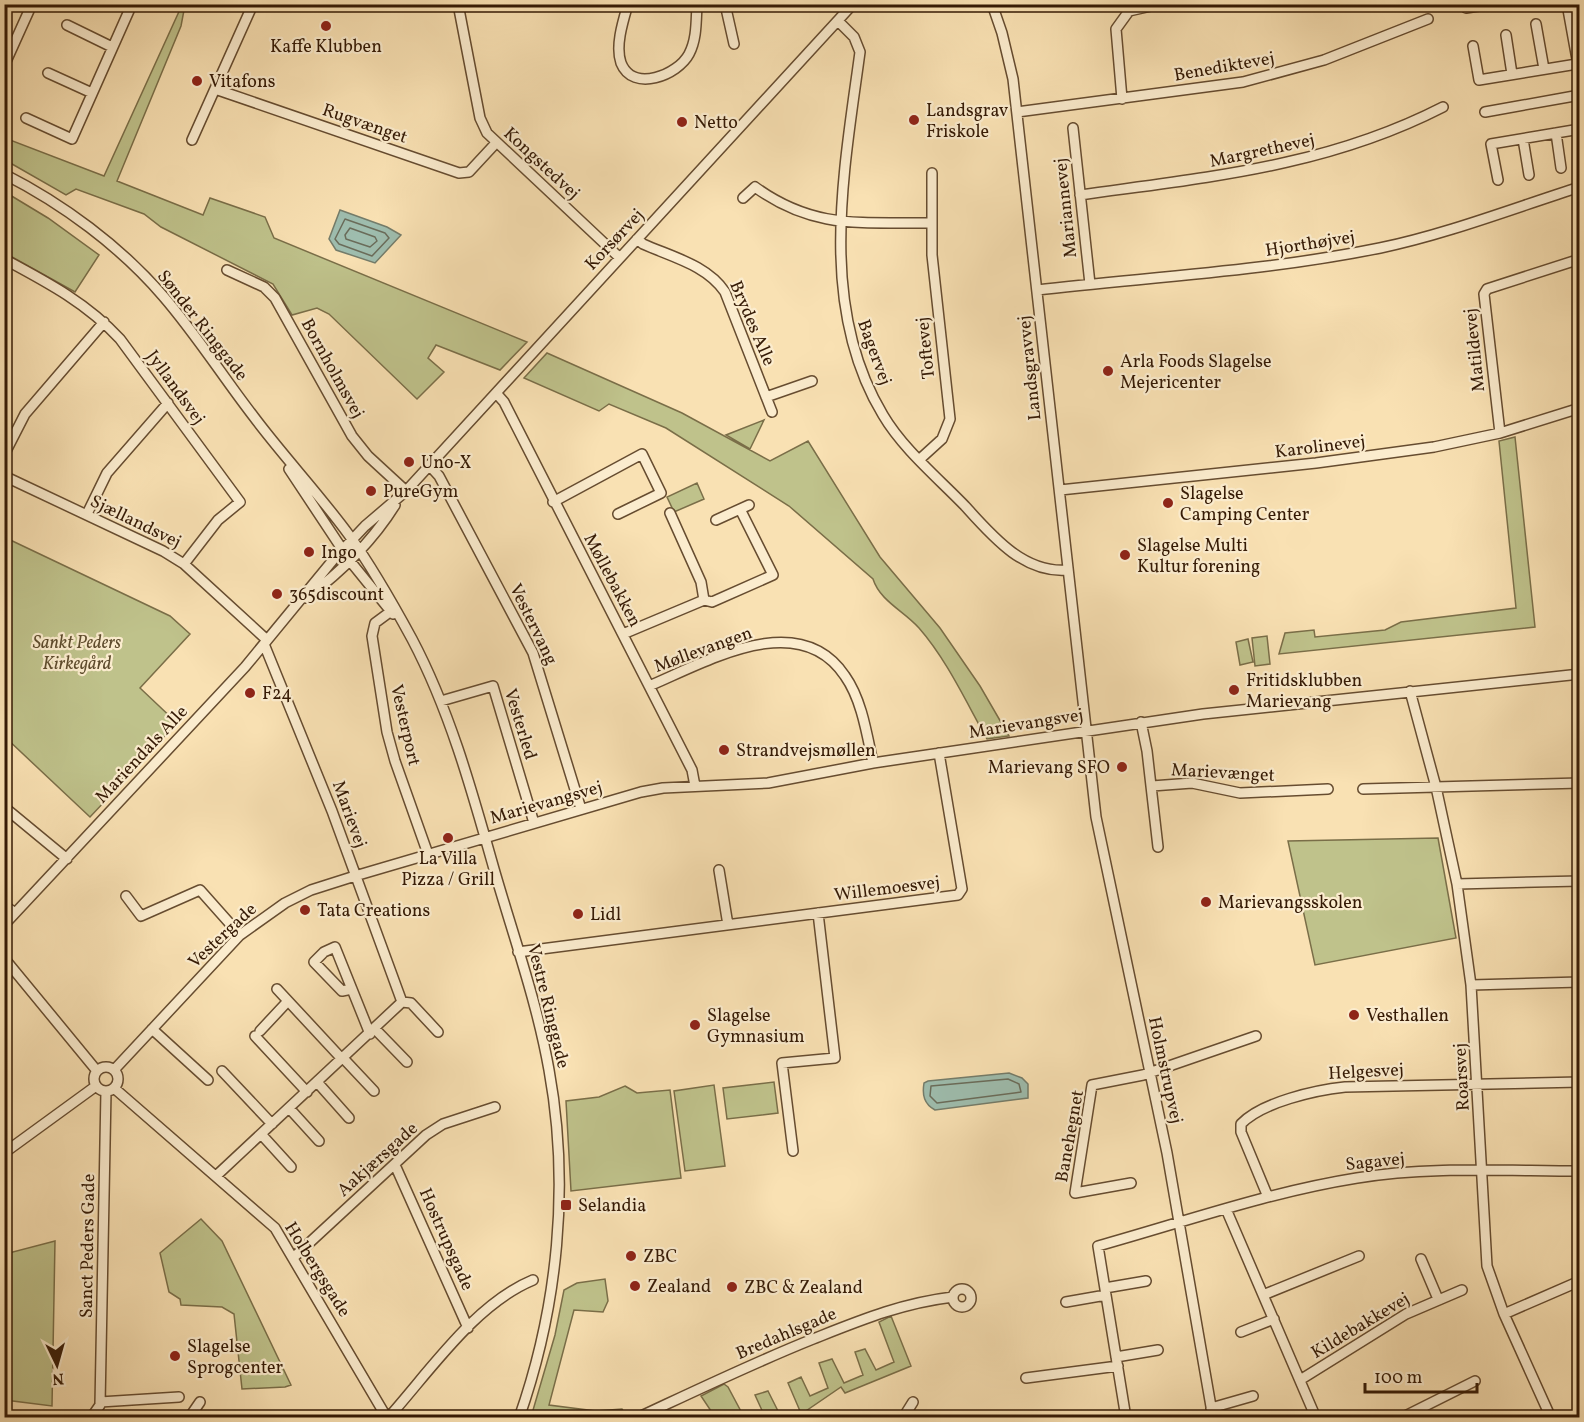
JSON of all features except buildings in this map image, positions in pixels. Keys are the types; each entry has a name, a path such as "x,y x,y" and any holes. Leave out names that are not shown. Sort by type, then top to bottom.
{"street":[{"path":"4,66 32,4"},
{"path":"26,118 72,139 132,4"},
{"path":"192,140 253,4"},
{"name":"Kongstedvej","path":"458,4 480,118 495,144 620,258"},
{"path":"628,4 622,26 621,62 628,72 646,79 670,72 689,55 694,41 698,4"},
{"path":"725,4 734,44"},
{"name":"Korsørvej","path":"351,550 853,4"},
{"name":"Landsgravvej","path":"992,4 1008,54 1017,112 1085,730"},
{"path":"1122,99 1116,29 1121,19 1129,11 1160,4"},
{"path":"1466,8 1491,4"},
{"path":"1566,4 1575,28 1580,76"},
{"name":"Benediktevej","path":"1017,112 1205,89 1286,72 1324,60 1428,19"},
{"name":"Bagervej","path":"838,21 854,37 860,52 844,168 843,292 849,338 882,413 920,459 1008,550 1045,569 1068,570"},
{"path":"1536,24 1545,69"},
{"path":"66,25 112,47"},
{"path":"1506,35 1512,74"},
{"path":"1473,46 1479,80 1577,64"},
{"path":"48,73 92,93"},
{"name":"Rugvænget","path":"215,89 459,173 469,172 495,144"},
{"path":"1485,112 1580,95"},
{"name":"Margrethevej","path":"1080,195 1204,180 1307,158 1370,139 1443,107"},
{"name":"Mariannevej","path":"1074,128 1090,284"},
{"path":"1498,180 1491,144 1580,129"},
{"path":"1556,133 1561,168"},
{"path":"1523,139 1529,175"},
{"name":"Toftevej","path":"920,459 942,439 950,419 932,255 932,172"},
{"name":"Sønder Ringgade","path":"4,174 64,209 141,272 182,320 351,550"},
{"path":"743,198 755,187 794,211 820,219 931,223"},
{"name":"Hjorthøjvej","path":"1037,290 1281,265 1383,247 1580,187"},
{"name":"Brydes Alle","path":"637,239 643,244 701,269 718,282 725,292 772,412"},
{"name":"Jyllandsvej","path":"4,259 69,294 105,322 168,403 240,502 218,520 184,564"},
{"name":"Matildevej","path":"1500,433 1484,294 1487,289 1580,259"},
{"name":"Bornholmsvej","path":"227,270 264,287 275,298 352,436 403,494"},
{"path":"4,455 25,414 105,322"},
{"path":"766,397 812,381"},
{"name":"Møllebakken","path":"496,393 504,402 553,502 692,770 695,786"},
{"path":"87,514 107,473 168,403"},
{"name":"Karolinevej","path":"1060,490 1357,458 1434,447 1500,433 1580,408"},
{"name":"Sønder Ringgade","path":"254,417 275,450 351,550"},
{"path":"553,502 642,454 661,493 618,514"},
{"name":"Vestervang","path":"429,465 439,476 533,653 581,809"},
{"name":"Sjællandsvej","path":"4,476 87,514 184,564 265,642"},
{"path":"623,634 704,600 712,602 773,574 744,507 716,520"},
{"path":"670,513 701,582 704,600"},
{"name":"Vestre Ringgade","path":"351,550 385,594 392,611"},
{"name":"Vestre Ringgade","path":"351,550 392,611 400,618 441,701 485,837 549,1069 558,1144 559,1195 555,1265 547,1317 519,1418"},
{"name":"Mariendals Alle","path":"4,925 67,859 299,603 337,575 351,550"},
{"name":"Vesterport","path":"392,611 375,623 372,636 387,732 428,854"},
{"name":"Marievej","path":"265,642 402,999"},
{"name":"Møllevangen","path":"649,686 735,651 772,642 806,645 827,657 846,676 860,711 873,763"},
{"name":"Marievangsvej","path":"485,837 641,792 695,786 768,783 873,763 1141,722 1580,674"},
{"name":"Vesterled","path":"441,701 493,686 534,823"},
{"name":"Roarsvej","path":"1410,691 1436,786 1457,884 1471,985 1478,1084 1483,1245 1487,1266 1504,1314 1551,1418"},
{"path":"1141,722 1152,786 1158,847"},
{"name":"Holmstrupvej","path":"1085,730 1102,851 1150,1072 1212,1413"},
{"name":"Willemoesvej","path":"518,952 955,896 961,893 962,889 939,753"},
{"name":"Marievænget","path":"1152,786 1192,783 1240,793 1328,789"},
{"path":"1363,789 1580,783"},
{"path":"4,807 67,859"},
{"name":"Vestergade","path":"114,1070 240,935 285,903 311,890 485,837"},
{"path":"719,870 728,925"},
{"path":"1457,884 1580,881"},
{"path":"126,896 141,916 200,890 240,935"},
{"path":"4,905 15,913"},
{"name":"Willemoesvej","path":"792,1151 782,1063 835,1058 818,913"},
{"path":"352,989 342,991 314,962 324,952 335,947 372,1031 406,1062"},
{"path":"4,958 98,1071"},
{"path":"1471,985 1580,982"},
{"path":"277,989 374,1091"},
{"path":"216,1176 343,1059 402,999 411,1003 438,1032"},
{"path":"288,1002 258,1033 307,1092"},
{"path":"152,1029 208,1080"},
{"path":"1150,1072 1256,1036"},
{"path":"106,1067 114,1070 118,1079 110,1090 96,1086 94,1078 98,1071 106,1067"},
{"path":"222,1071 272,1124"},
{"name":"Banehegnet","path":"1131,1184 1075,1193 1092,1085 1150,1072"},
{"path":"317,1082 349,1118"},
{"name":"Helgesvej","path":"1268,1197 1241,1132 1244,1121 1286,1099 1323,1089 1580,1082"},
{"path":"4,1153 96,1086"},
{"name":"Holbergsgade","path":"110,1090 216,1176 275,1228 388,1418"},
{"name":"Sanct Peders Gade","path":"91,1418 100,1402 110,1090"},
{"name":"Aakjærsgade","path":"294,1257 426,1136 443,1124 495,1107"},
{"path":"289,1108 319,1141"},
{"path":"261,1134 291,1167"},
{"name":"Hostrupsgade","path":"395,1165 468,1328"},
{"name":"Sagavej","path":"1106,1292 1098,1246 1268,1197 1359,1177 1401,1173 1580,1171"},
{"path":"1226,1209 1316,1418"},
{"path":"1263,1295 1359,1256"},
{"name":"Kildebakkevej","path":"1421,1259 1438,1299"},
{"path":"388,1418 468,1328 498,1298 533,1280"},
{"path":"1066,1302 1146,1281"},
{"path":"1504,1314 1580,1281"},
{"name":"Kildebakkevej","path":"1300,1380 1378,1330 1438,1299 1462,1290"},
{"path":"1106,1292 1126,1418"},
{"name":"Bredahlsgade","path":"637,1418 769,1357 854,1323 915,1301 953,1297"},
{"path":"1241,1332 1274,1319"},
{"path":"1026,1378 1117,1361 1158,1350"},
{"path":"1401,1418 1475,1381"},
{"path":"1212,1413 1253,1396"},
{"path":"100,1402 179,1397"},
{"path":"189,1418 200,1402"},
{"path":"903,1418 913,1402"}],"green space":[{"path":"182,5 185,5 181,26 117,181 203,215 210,198 265,217 274,238 527,342 500,370 436,345 428,358 444,372 417,399 329,314 317,308 292,315 273,284 161,227 144,214 76,189 66,195 5,160 5,138 104,176"},
{"path":"5,192 48,218 99,255 75,292 5,253 5,218 8,211 5,209"},
{"path":"547,353 682,413 770,461 808,441 880,557 940,628 980,686 1009,736 987,739 947,667 919,628 881,594 873,579 789,506 666,428 609,404 599,411 524,378"},
{"path":"764,420 750,449 726,435"},
{"path":"1515,437 1535,627 1279,654 1285,633 1314,630 1315,637 1385,630 1401,622 1516,608 1499,441"},
{"path":"697,483 704,499 674,512 667,497"},
{"name":"Sankt Peders Kirkegård","path":"4,537 170,616 190,634 140,688 177,723 133,770 129,769 122,777 123,782 90,817 5,737"},
{"path":"1267,636 1270,664 1255,666 1252,638"},
{"path":"1248,639 1253,662 1240,665 1236,642"},
{"path":"1438,838 1456,938 1315,965 1288,841"},
{"path":"774,1082 778,1113 727,1119 723,1088"},
{"path":"714,1085 725,1166 685,1171 674,1091"},
{"path":"625,1086 637,1093 670,1090 681,1178 571,1191 566,1101 599,1097"},
{"path":"201,1219 222,1241 291,1385 242,1389 234,1314 222,1307 181,1305 180,1299 169,1292 160,1253"},
{"path":"55,1241 52,1406 5,1400 5,1254"},
{"path":"605,1279 608,1301 603,1312 574,1310 549,1405 596,1411 622,1409 626,1415 622,1418 531,1417 555,1335 564,1290 577,1283"},
{"path":"891,1316 911,1366 845,1393 841,1387 797,1417 783,1417 800,1411 788,1383 801,1377 810,1396 828,1388 819,1363 832,1359 844,1383 863,1375 855,1352 865,1349 876,1370 894,1362 879,1322"},
{"path":"724,1384 728,1387 744,1417 715,1417 701,1396"},
{"path":"768,1391 781,1417 765,1417 755,1395"}],"water":[{"path":"340,210 387,227 401,235 375,263 336,250 329,239"},
{"path":"1009,1073 1022,1078 1028,1084 1028,1098 935,1110 928,1105 925,1099 924,1083 928,1081"}],"place":[{"name":"Kaffe Klubben","path":"326,26"},
{"name":"Vitafons","path":"197,81"},
{"name":"Landsgrav Friskole","path":"914,120"},
{"name":"Netto","path":"682,122"},
{"name":"Arla Foods Slagelse Mejericenter","path":"1108,371"},
{"name":"Uno-X","path":"409,462"},
{"name":"PureGym","path":"371,491"},
{"name":"Slagelse Camping Center","path":"1168,503"},
{"name":"Ingo","path":"309,552"},
{"name":"Slagelse Multi Kultur forening","path":"1125,555"},
{"name":"365discount","path":"277,594"},
{"name":"Fritidsklubben Marievang","path":"1234,690"},
{"name":"F24","path":"250,693"},
{"name":"Strandvejsmøllen","path":"724,750"},
{"name":"Marievang SFO","path":"1122,767"},
{"name":"La Villa Pizza / Grill","path":"448,838"},
{"name":"Marievangsskolen","path":"1206,902"},
{"name":"Tata Creations","path":"305,910"},
{"name":"Lidl","path":"578,914"},
{"name":"Vesthallen","path":"1354,1015"},
{"name":"Slagelse Gymnasium","path":"695,1025"},
{"name":"Selandia","path":"566,1205"},
{"name":"ZBC","path":"631,1256"},
{"name":"Zealand","path":"635,1286"},
{"name":"ZBC & Zealand","path":"732,1287"},
{"name":"Slagelse Sprogcenter","path":"175,1356"}]}
